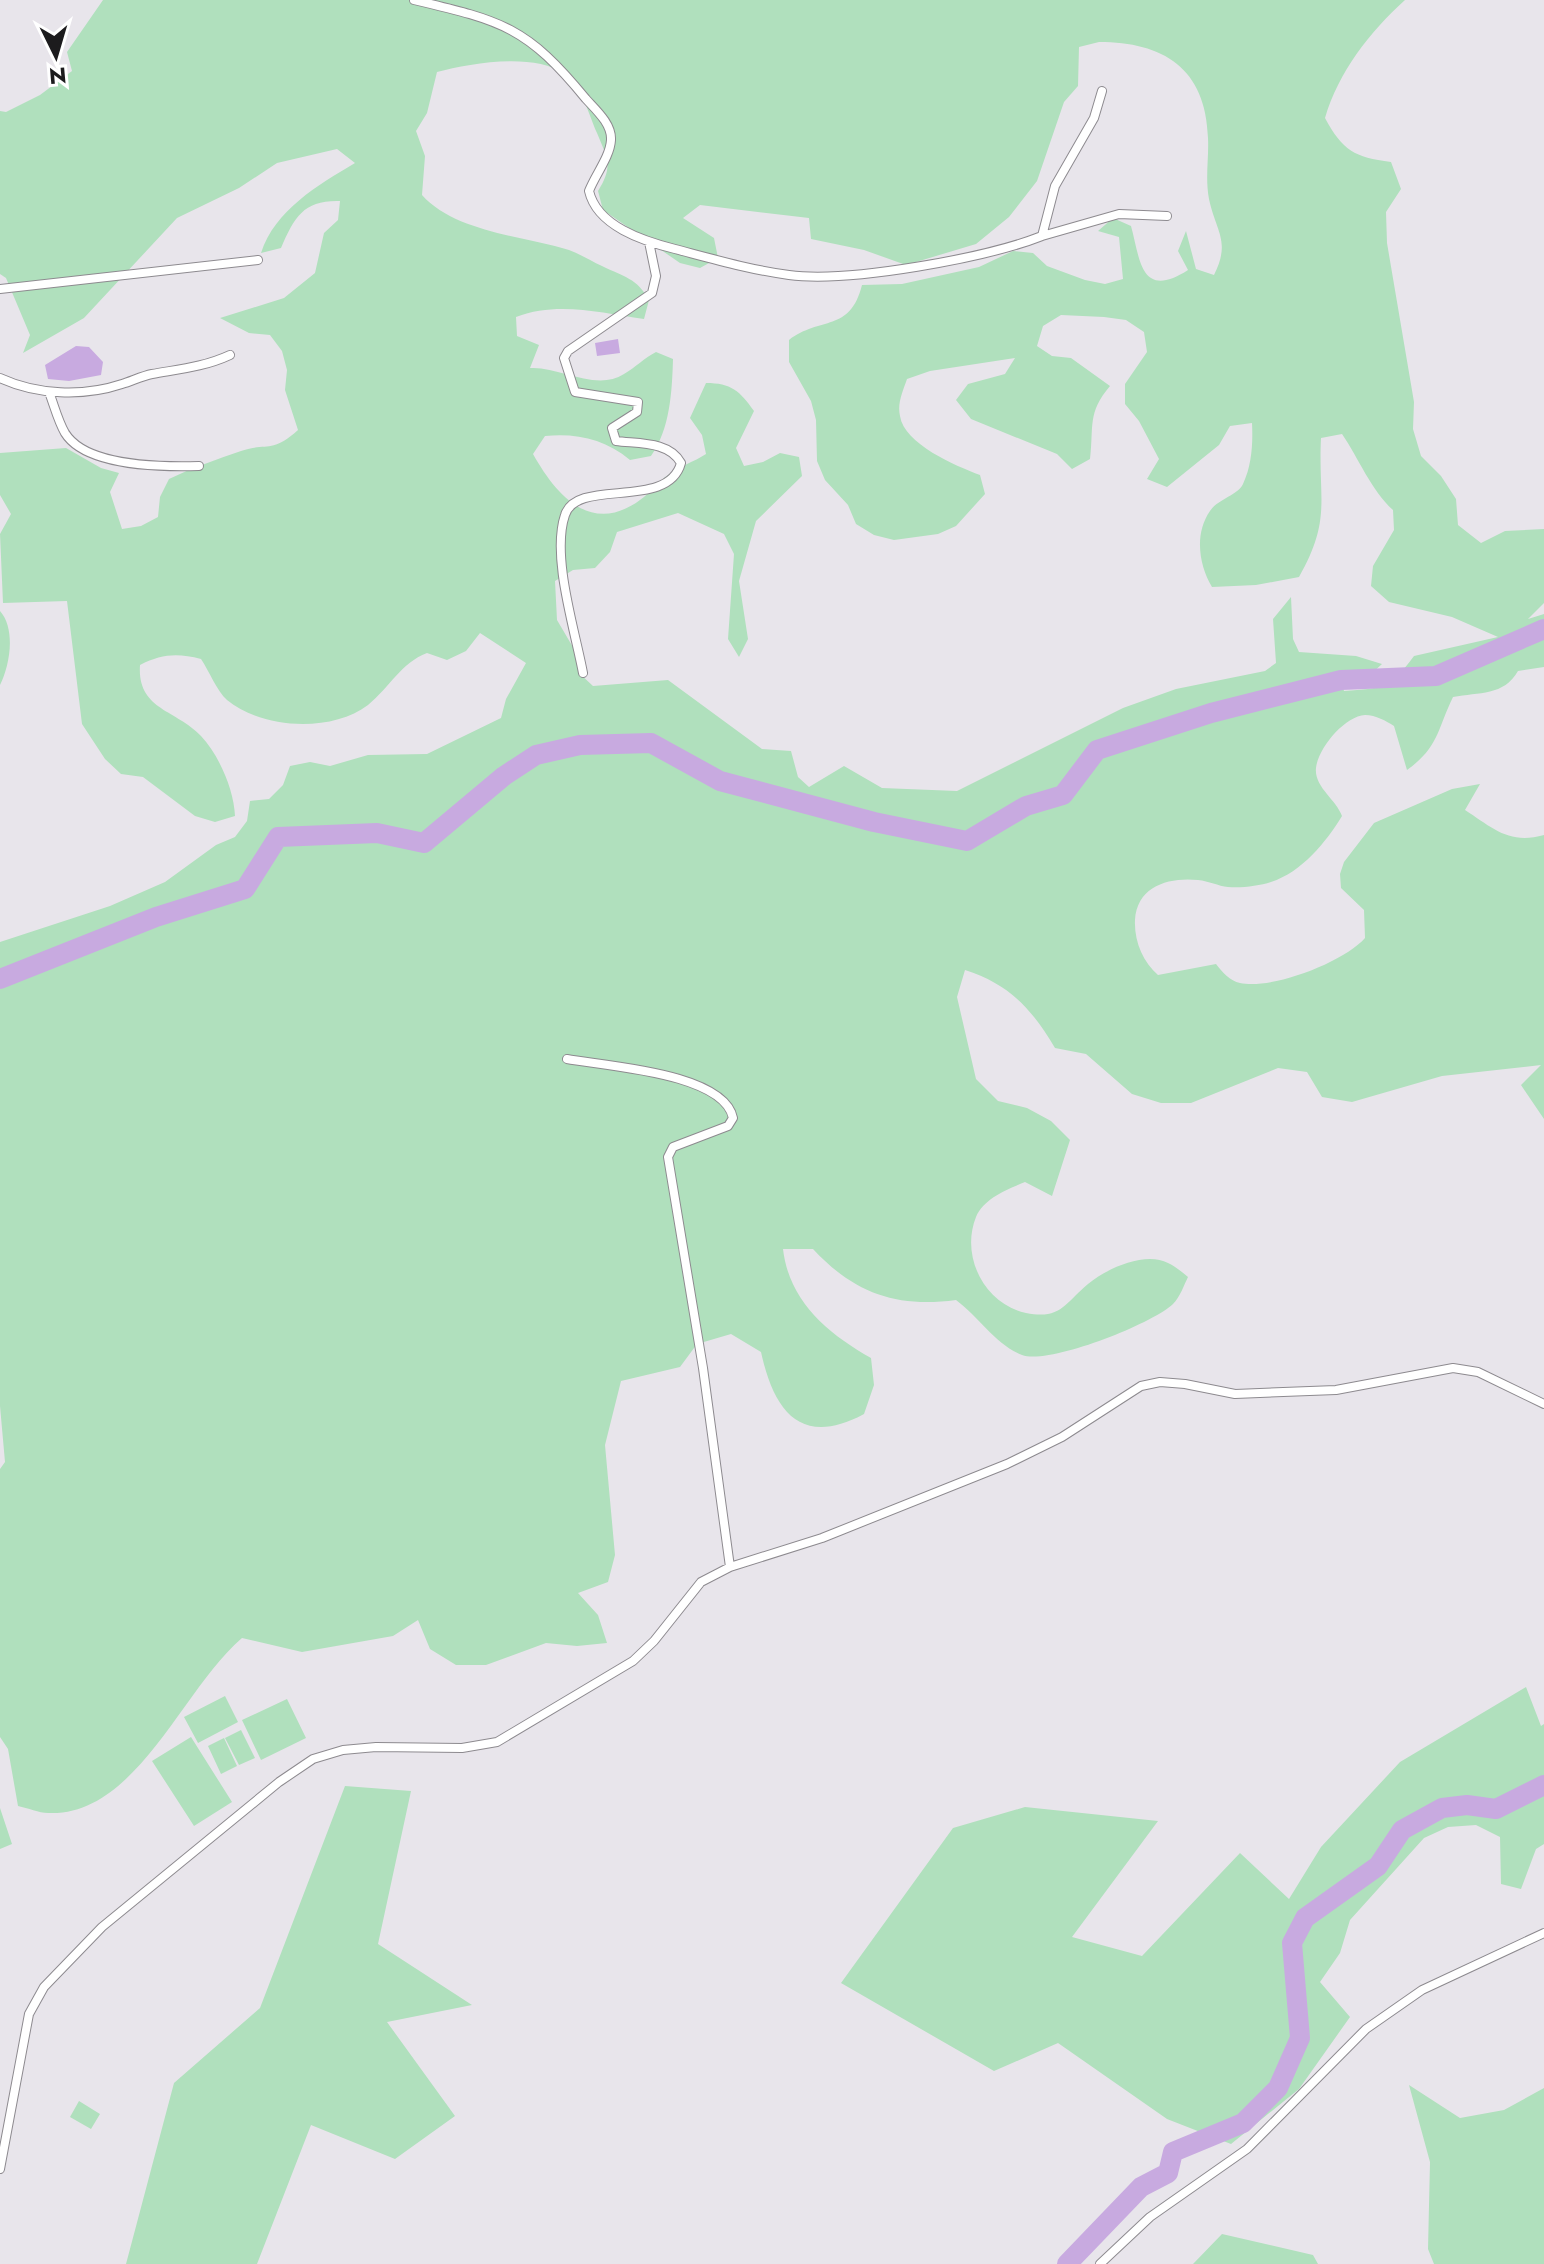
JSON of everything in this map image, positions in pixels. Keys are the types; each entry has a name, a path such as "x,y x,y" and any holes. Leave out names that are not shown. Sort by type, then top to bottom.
{"street":[{"path":"414,0 492,20 524,35 550,55 609,127 612,139 607,156 589,191 593,206 607,220 649,242 791,276 829,275 948,260 1119,214 1167,216"},
{"path":"1042,236 1055,186 1094,118 1102,91"},
{"path":"583,673 561,553 565,514 571,505 583,498 641,491 665,483 678,472 681,463 676,453 666,448 616,441 612,428 637,412 638,402 575,392 564,358 568,351 652,293 656,284 649,242"},
{"path":"0,289 258,260"},
{"path":"0,378 20,387 49,392 101,389 150,375 209,365 230,355"},
{"path":"49,392 65,434 81,449 98,456 158,467 199,466"},
{"path":"567,1059 687,1080 717,1094 731,1106 733,1118 728,1126 673,1147 668,1157 703,1368 730,1567"},
{"path":"0,2169 29,2014 44,1987 102,1927 279,1782 313,1759 365,1748 462,1748 497,1742 633,1661 654,1641 701,1582 730,1567 822,1538 1007,1464 1062,1437 1141,1386 1160,1382 1235,1394 1289,1393 1374,1386 1453,1368 1478,1372 1544,1404"},
{"path":"1100,2264 1150,2217 1247,2149 1366,2029 1422,1990 1544,1933"}],"green space":[{"path":"103,0 1405,0 1357,54 1338,84 1325,118 1338,138 1351,150 1368,158 1391,162 1401,189 1386,212 1387,243 1414,402 1413,429 1421,456 1441,476 1456,499 1458,525 1481,543 1505,531 1544,529 1544,603 1528,619 1544,614 1544,667 1518,671 1498,689 1453,697 1431,745 1407,770 1394,726 1369,715 1349,721 1327,743 1316,768 1318,781 1342,816 1329,836 1303,864 1261,885 1228,887 1187,879 1166,882 1156,886 1142,899 1137,908 1135,928 1140,950 1158,975 1216,964 1233,980 1254,984 1288,978 1325,965 1365,938 1364,910 1341,888 1340,874 1344,862 1374,823 1452,789 1480,784 1465,810 1511,836 1532,838 1544,835 1544,1119 1521,1085 1541,1065 1442,1076 1352,1102 1322,1097 1307,1072 1278,1068 1191,1103 1161,1103 1132,1094 1086,1054 1055,1048 1018,1000 994,983 965,970 957,997 976,1079 998,1101 1027,1108 1051,1121 1070,1140 1052,1196 1025,1182 997,1195 980,1210 972,1232 971,1248 980,1277 999,1300 1011,1308 1038,1315 1062,1308 1088,1284 1126,1263 1159,1260 1188,1277 1173,1304 1144,1322 1100,1341 1054,1354 1022,1355 1004,1345 956,1300 914,1302 877,1294 844,1277 813,1249 783,1249 793,1284 813,1314 840,1338 871,1358 874,1385 864,1414 842,1424 823,1427 807,1425 794,1418 774,1391 761,1352 731,1334 697,1344 680,1367 621,1381 605,1445 615,1555 608,1582 578,1593 598,1615 607,1643 577,1646 546,1643 486,1665 456,1665 430,1649 418,1620 393,1636 302,1652 242,1638 220,1660 156,1746 107,1795 79,1809 48,1813 18,1806 8,1749 0,1737 0,1469 5,1462 0,1406 0,942 110,906 165,882 216,845 235,837 247,821 250,801 269,799 283,785 290,766 310,762 330,766 368,755 427,754 501,718 506,699 526,663 480,633 466,651 447,660 427,653 418,657 376,698 353,714 335,720 297,724 259,717 227,700 201,659 177,655 163,657 140,665 145,691 151,700 191,727 208,744 229,784 235,816 215,822 195,816 143,777 121,774 105,759 82,724 67,601 3,603 0,534 11,514 0,495 0,453 66,448 101,468 119,473 110,492 122,529 141,526 158,517 160,497 169,479 250,448 275,445 298,430 285,390 287,370 282,351 270,335 249,333 220,318 284,298 315,273 324,233 338,220 340,201 309,207 296,219 281,248 261,253 276,224 287,211 355,163 337,149 277,163 239,188 177,218 84,318 23,353 30,335 6,278 0,274 0,111 6,112 40,95 72,71 67,52","holes":["1099,42 1143,47 1177,64 1190,77 1199,93 1208,138 1209,199 1222,245 1214,275 1196,269 1186,231 1178,251 1188,270 1160,281 1151,278 1140,262 1131,226 1113,218 1098,231 1119,237 1123,279 1105,284 1047,266 1033,253 1013,251 979,267 902,284 862,285 857,300 842,317 789,340 789,362 811,401 816,420 817,461 825,480 848,505 856,524 874,535 894,540 938,534 956,526 985,494 980,475 932,453 911,436 899,411 907,379 930,371 1015,358 1005,374 968,384 956,400 971,419 1057,454 1072,469 1090,459 1095,412 1110,386 1071,358 1052,356 1037,346 1043,326 1061,315 1126,320 1144,332 1147,352 1125,384 1125,404 1139,421 1159,459 1147,479 1167,487 1219,445 1230,426 1252,423 1251,454 1243,484 1210,511 1202,529 1201,559 1212,587 1256,585 1299,577 1320,524 1321,438 1342,434 1372,484 1393,510 1394,530 1373,566 1371,586 1389,602 1452,617 1498,637 1414,656 1385,685 1344,691 1341,680 1371,674 1382,664 1356,656 1299,652 1293,639 1291,597 1273,619 1276,663 1265,671 1176,689 1123,708 957,791 882,788 844,766 809,787 798,777 791,751 762,749 668,680 593,686 579,673 577,654 557,620 555,581 573,570 595,568 610,552 617,532 678,513 724,534 734,554 728,639 739,657 748,639 739,581 756,521 802,476 799,457 780,453 763,462 744,466 736,448 754,411 734,390 706,383 690,418 702,435 706,454 672,472 644,497 622,510 606,514 591,512 564,496 533,454 545,436 568,436 601,442 630,460 651,456 666,422 673,359 656,352 624,374 602,380 530,368 539,345 517,336 516,317 564,309 644,319 649,300 640,287 629,279 577,253 471,225 452,217 422,195 425,156 416,131 427,113 437,72 467,65 520,61 552,67 564,74 588,109 606,156 606,175 598,191 603,210 680,263 700,268 718,258 714,238 683,218 700,205 809,218 811,239 864,250 906,265 976,244 1009,217 1037,181 1064,102 1078,86 1079,47"]},
{"path":"0,611 8,627 10,647 0,685"},
{"path":"1526,1687 1541,1726 1544,1724 1544,1844 1536,1849 1521,1889 1501,1884 1500,1837 1476,1825 1448,1827 1424,1838 1350,1920 1340,1953 1320,1982 1350,2017 1299,2089 1231,2144 1167,2119 1058,2043 994,2071 841,1983 953,1828 1025,1807 1158,1821 1072,1937 1142,1956 1240,1853 1289,1899 1321,1847 1400,1762"},
{"path":"225,1696 238,1722 198,1743 184,1717"},
{"path":"287,1699 306,1738 261,1760 242,1720"},
{"path":"241,1730 255,1758 239,1765 225,1738"},
{"path":"191,1737 232,1802 194,1826 152,1761"},
{"path":"224,1738 237,1766 221,1774 208,1746"},
{"path":"345,1786 411,1791 378,1944 472,2005 387,2022 455,2116 395,2159 311,2125 257,2264 126,2264 174,2083 260,2008"},
{"path":"0,1808 12,1844 0,1849"},
{"path":"1409,2085 1460,2118 1504,2110 1544,2088 1544,2264 1434,2264 1428,2249 1430,2162"},
{"path":"79,2101 100,2114 91,2129 70,2117"},
{"path":"1222,2234 1313,2255 1318,2264 1193,2264"}],"shaded area":[{"path":"618,339 620,353 597,356 595,343"},
{"path":"76,346 89,347 103,362 101,375 69,381 48,379 45,365"}],"waterway":[{"path":"0,979 156,917 245,889 278,837 377,833 424,843 504,776 536,755 580,745 651,743 720,781 874,822 967,841 1026,806 1063,795 1097,750 1211,713 1341,680 1436,676 1544,629"},
{"path":"1067,2264 1141,2187 1168,2173 1173,2152 1243,2123 1278,2088 1300,2038 1292,1943 1305,1918 1378,1866 1402,1830 1442,1808 1467,1805 1496,1809 1544,1785"}]}
